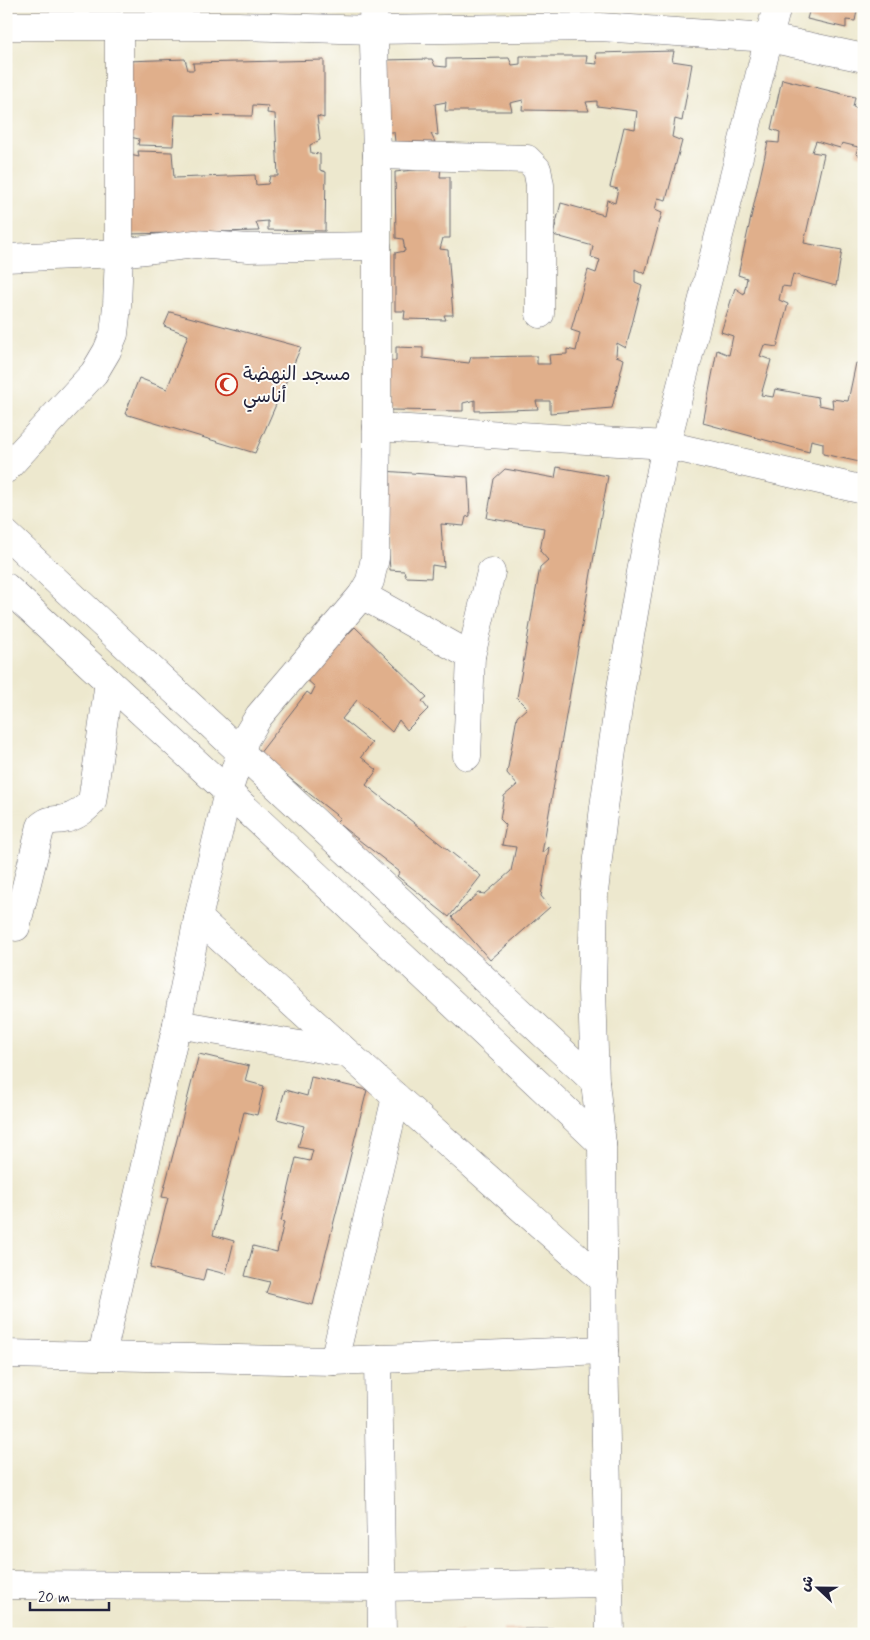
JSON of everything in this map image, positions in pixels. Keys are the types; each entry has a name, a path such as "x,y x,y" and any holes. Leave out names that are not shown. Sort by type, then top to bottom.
{"street":[{"path":"610,1634 602,1144 595,1082 592,990 595,883 620,694 641,572 666,446 777,6"},
{"path":"102,1355 177,1024 198,918 228,792 240,752 245,738 259,716 362,595 370,581 375,558 377,155 373,18"},
{"path":"6,26 248,27 373,18 600,27 769,38 864,58"},
{"path":"6,469 94,373 107,351 114,334 119,253 119,26"},
{"path":"377,155 527,159 537,170 540,184 540,314"},
{"path":"6,258 119,253 195,244 249,248 377,246"},
{"path":"377,427 666,446 864,490"},
{"path":"9,545 240,752 595,1082"},
{"path":"467,756 471,656 491,572"},
{"path":"6,587 228,792 602,1144"},
{"path":"362,595 471,656"},
{"path":"16,927 41,826 48,820 65,819 84,811 92,802 109,682"},
{"path":"198,918 346,1053 604,1281"},
{"path":"177,1024 346,1053"},
{"path":"334,1361 396,1097"},
{"path":"6,1354 334,1361 604,1350"},
{"path":"378,1359 382,1634"},
{"path":"6,1585 381,1587 608,1583"}],"building":[{"path":"800,6 858,6 855,21 846,20 846,28 807,19 809,12 799,10"},
{"path":"674,51 672,61 692,64 682,121 675,119 672,137 682,141 666,200 658,198 655,210 662,213 645,274 635,269 635,282 642,285 626,348 617,343 616,356 624,359 612,408 550,413 550,401 536,401 538,409 475,411 475,400 463,403 463,411 389,410 384,361 396,361 396,347 423,348 423,358 469,363 471,357 537,356 537,364 550,364 549,355 567,354 567,349 576,351 580,333 571,330 588,270 596,273 600,260 591,257 593,246 553,235 561,203 604,215 607,200 615,203 618,189 610,187 624,127 635,129 637,111 597,106 597,101 586,102 589,111 522,110 523,100 510,103 512,111 445,111 446,102 435,104 438,135 431,134 435,142 395,142 394,132 386,132 383,60 432,59 435,66 446,67 446,59 509,58 512,65 520,64 520,56 587,56 586,63 597,64 596,53"},
{"path":"185,59 188,70 194,70 193,63 324,60 324,118 317,116 320,140 310,145 311,153 320,154 320,170 326,172 325,231 268,230 268,221 256,222 259,231 130,234 130,155 139,157 138,151 172,152 174,178 255,175 256,185 268,184 270,176 278,176 275,114 267,113 268,106 253,105 252,116 175,115 173,146 138,145 139,139 130,137 127,61"},
{"path":"782,79 855,97 853,107 864,109 864,157 856,154 858,147 842,143 840,148 816,141 812,152 824,154 804,243 842,250 836,286 793,274 790,287 782,286 779,300 788,304 777,347 764,345 760,356 771,360 761,395 773,397 775,389 818,397 819,405 833,408 832,399 848,401 856,363 864,365 864,463 823,454 823,443 811,440 809,452 703,423 717,350 729,355 733,336 721,332 735,288 744,294 747,278 738,275 768,142 779,143 780,132 771,129"},
{"path":"441,167 440,177 450,177 450,238 443,238 440,249 448,250 453,315 444,315 446,320 404,319 405,311 395,311 395,253 405,251 403,239 396,238 395,172"},
{"name":"مسجد النهضة أناسي","path":"170,312 301,347 255,453 125,414 139,378 167,389 188,335 164,326"},
{"path":"557,467 608,476 542,853 549,847 541,896 550,907 490,960 452,917 479,893 485,894 511,871 516,847 502,845 506,825 500,819 504,796 517,785 507,773 517,717 527,708 517,698 540,567 548,560 540,551 544,528 487,518 494,479 505,469 555,478"},
{"path":"383,471 468,477 470,516 466,517 464,526 441,524 444,567 432,565 431,578 406,577 404,571 390,570"},
{"path":"355,627 427,697 422,701 428,709 407,730 399,720 392,732 357,700 342,719 372,743 361,757 377,770 366,785 481,876 449,917 397,876 400,872 336,822 340,818 259,754 307,692 311,695 315,687 305,678"},
{"path":"199,1054 249,1066 245,1081 264,1086 257,1115 244,1112 213,1235 234,1241 226,1274 206,1269 203,1281 150,1268 168,1198 162,1197"},
{"path":"311,1077 367,1090 313,1305 266,1293 270,1282 245,1276 253,1246 277,1252 284,1222 281,1221 296,1158 310,1161 313,1150 298,1147 304,1126 277,1119 285,1090 307,1096"},
{"path":"503,1629 568,1629 568,1634 503,1634"},
{"path":"392,1632 462,1632 462,1634 392,1634"}],"place":[{"name":"مسجد النهضة أناسي","path":"227,384"}]}
